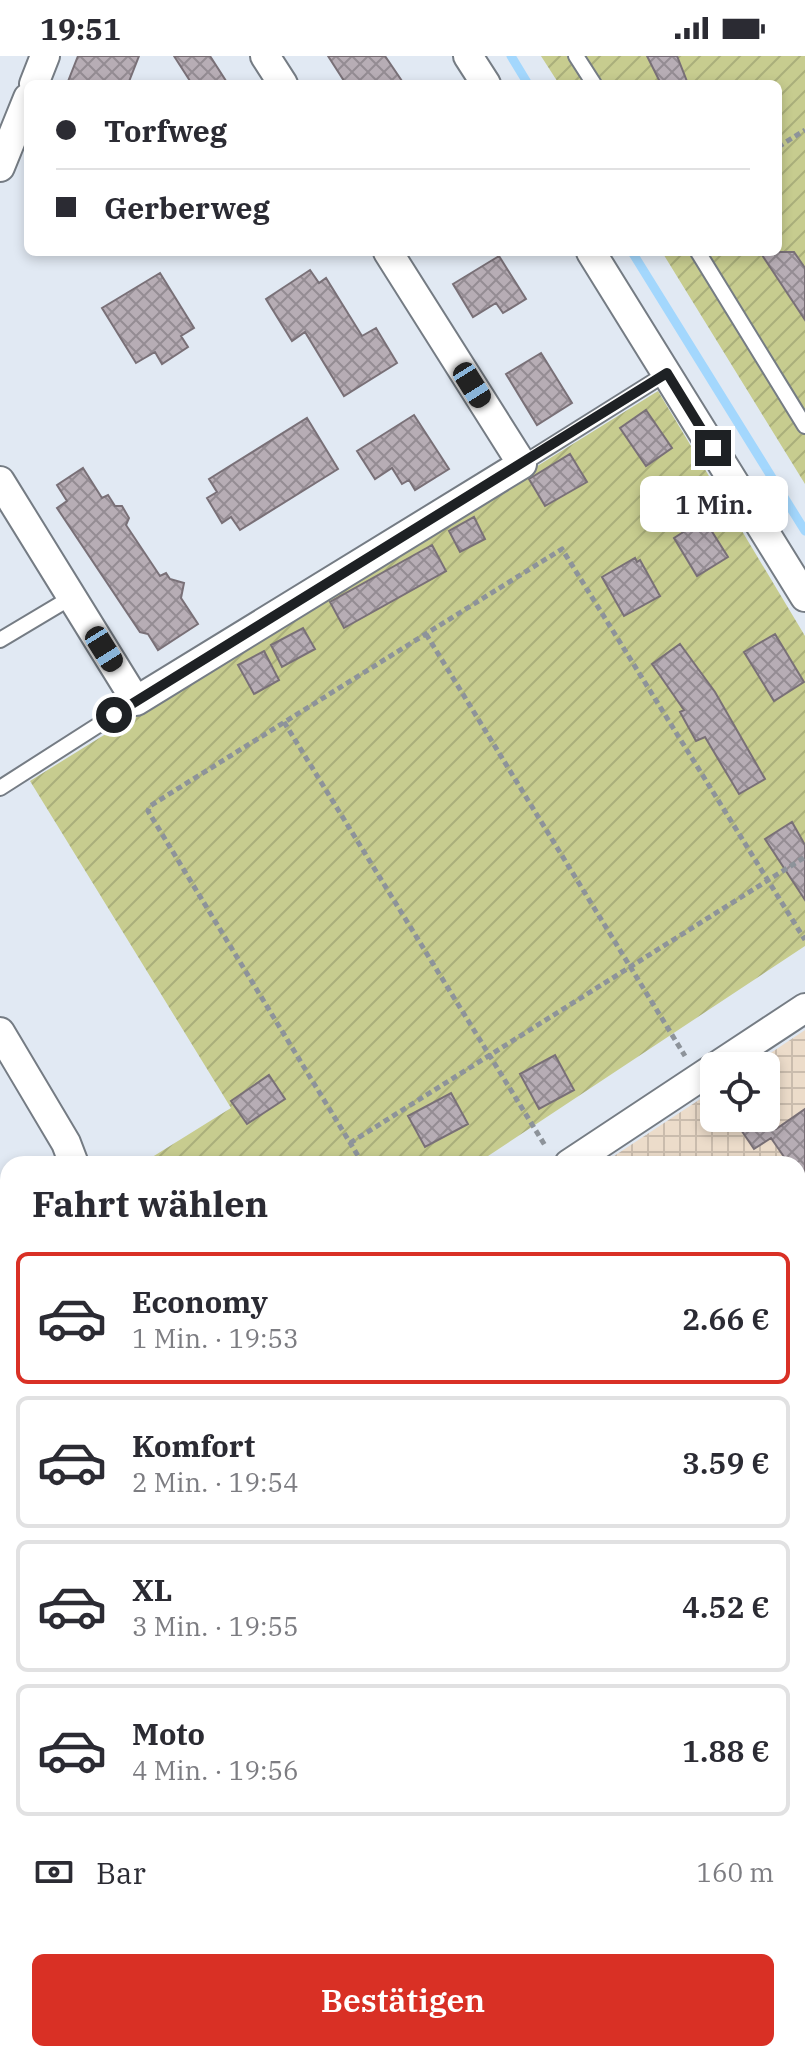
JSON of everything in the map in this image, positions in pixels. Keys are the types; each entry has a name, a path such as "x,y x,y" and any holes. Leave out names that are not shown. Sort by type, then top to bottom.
{"street":[{"path":"36,80 45,56"},
{"path":"265,56 280,80"},
{"path":"468,56 483,80"},
{"path":"0,167 24,108"},
{"path":"0,481 136,701 522,464 391,256"},
{"path":"594,256 805,597"},
{"path":"739,1052 805,1008"},
{"path":"0,1032 71,1156"},
{"path":"560,1156 700,1077"}],"lane":[{"path":"576,56 591,80"},
{"path":"700,256 805,426"},
{"path":"522,464 667,373"},
{"path":"0,640 72,597"},
{"path":"0,788 136,701"}],"path":[{"path":"782,144 805,130"},
{"path":"358,1156 148,811 150,806 562,549 805,940"},
{"path":"426,634 629,967 700,1058"},
{"path":"284,722 490,1055 557,1156"},
{"path":"350,1143 805,857"}],"shaded area":[{"path":"805,1030 805,1156 614,1156 700,1099 700,1132 780,1132 780,1052 772,1052"}],"green space":[{"path":"541,56 805,56 805,484 664,256 782,256 782,80 556,80"},
{"path":"658,391 805,636 805,946 488,1156 154,1156 231,1108 30,781"}],"building":[{"path":"78,56 139,56 130,80 69,80"},
{"path":"174,56 210,56 225,80 189,80"},
{"path":"328,56 385,56 401,80 343,80"},
{"path":"647,56 677,56 686,80 659,80"},
{"path":"782,252 794,252 805,268 805,320 763,256 782,256"},
{"path":"499,256 526,299 503,313 496,303 473,317 453,284"},
{"path":"310,270 319,283 326,278 362,336 376,328 397,363 344,396 305,332 292,341 266,299"},
{"path":"160,273 194,328 181,336 188,347 162,364 155,352 136,363 102,308"},
{"path":"541,353 572,403 537,425 506,374"},
{"path":"646,410 672,448 646,466 620,428"},
{"path":"414,415 449,469 415,490 409,480 402,484 392,468 375,479 357,451"},
{"path":"307,418 338,469 240,530 231,517 222,523 207,498 217,492 209,479"},
{"path":"570,454 587,482 545,506 529,479"},
{"path":"83,468 102,498 108,495 115,506 122,506 129,518 126,525 160,576 166,573 170,579 184,583 181,598 198,624 158,650 148,634 140,632 57,508 67,501 57,485"},
{"path":"474,517 485,539 460,552 449,531"},
{"path":"704,519 728,557 697,576 674,538"},
{"path":"432,545 446,571 344,628 330,602"},
{"path":"635,558 637,562 640,560 660,596 624,616 602,577"},
{"path":"303,628 315,649 282,667 271,645"},
{"path":"775,634 804,682 774,701 744,652"},
{"path":"680,644 715,692 765,779 739,794 705,737 696,741 680,712 684,710 652,664"},
{"path":"264,651 279,680 254,694 238,665"},
{"path":"792,822 805,845 805,900 765,839"},
{"path":"555,1055 574,1090 539,1109 520,1074"},
{"path":"269,1075 285,1099 247,1124 231,1101"},
{"path":"451,1093 468,1124 425,1147 408,1116"},
{"path":"805,1109 805,1156 783,1156 771,1138 754,1149 742,1132 780,1132 780,1126"}],"waterway":[{"path":"511,56 526,80"},
{"path":"634,256 805,531"}],"route":[{"path":"114,715 667,373 713,448"}]}
